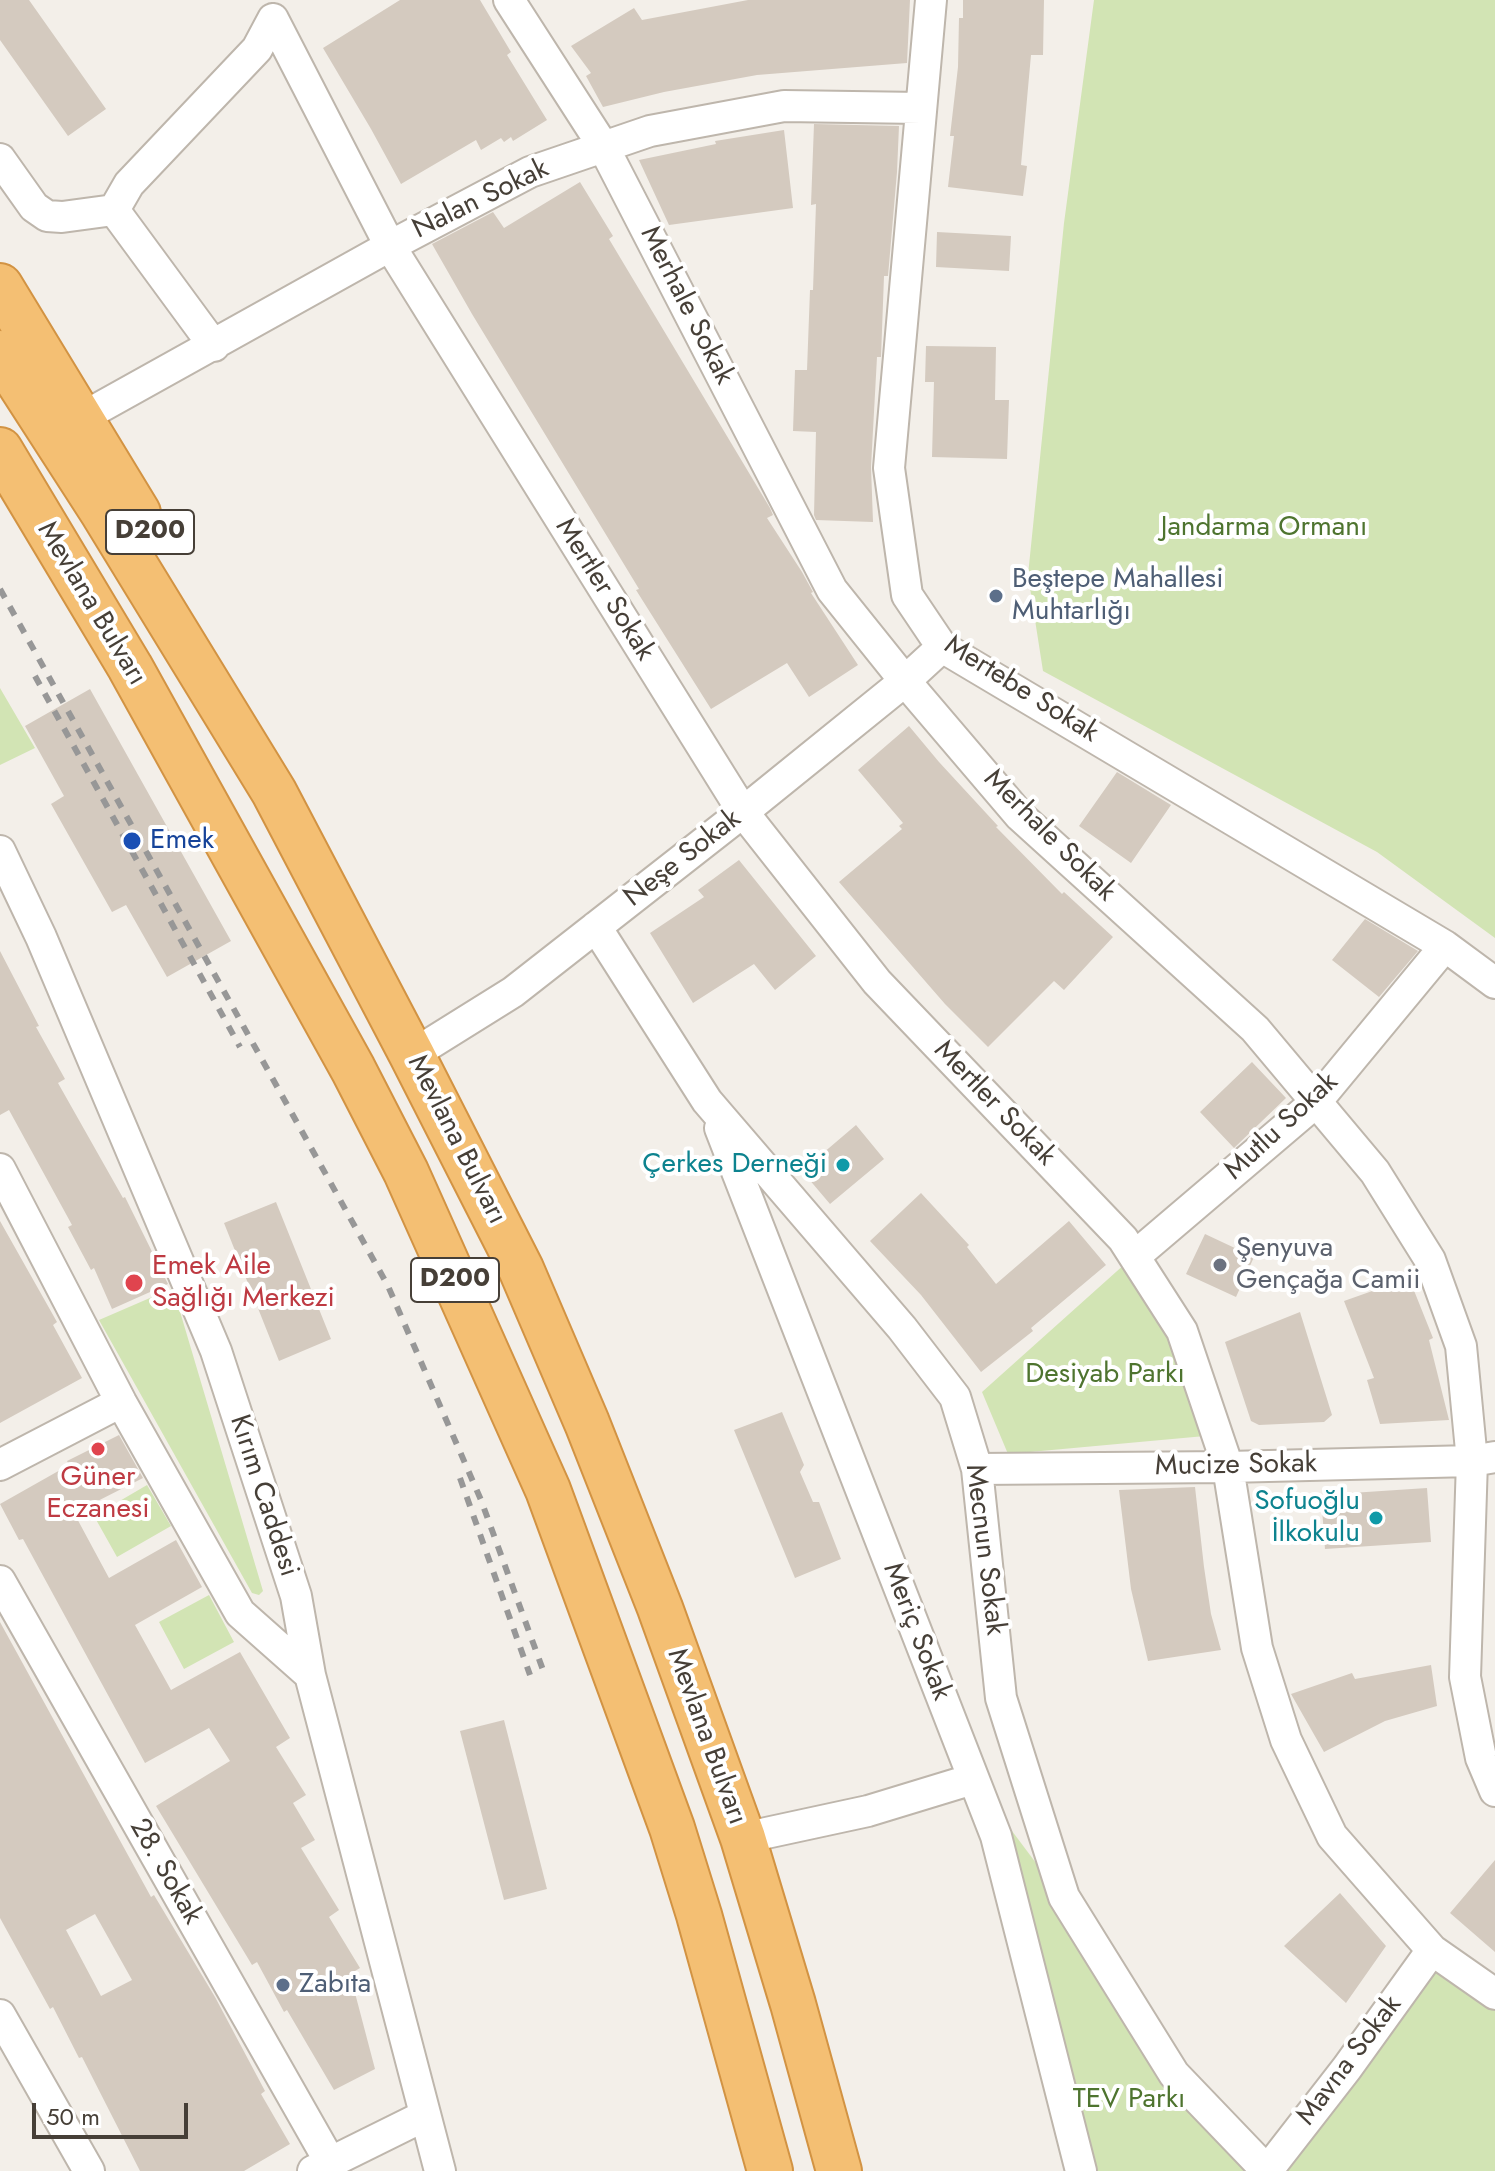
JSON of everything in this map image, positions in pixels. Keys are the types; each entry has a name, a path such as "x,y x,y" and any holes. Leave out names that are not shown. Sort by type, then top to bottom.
{"highway":[{"name":"D200","path":"0,286 172,569 274,792"},
{"name":"Mevlana Bulvarı","path":"0,353 102,511 274,792 521,1269 587,1423 660,1608 743,1838 781,1961 839,2171"},
{"name":"Mevlana Bulvarı","path":"0,450 130,667 345,1056 406,1172 472,1318 548,1490 672,1828 770,2171"}],"street":[{"name":"Merhale Sokak","path":"509,0 603,146 832,590 1020,816 1255,1029 1375,1172 1430,1260 1461,1346 1484,1459 1465,1677 1481,1758 1495,1791"},
{"name":"Mertebe Sokak","path":"931,0 889,468 907,595 942,647 1445,946 1495,983"},
{"name":"Mertler Sokak","path":"114,210 129,184 257,49 273,19 390,246 743,812 877,982 1123,1239 1182,1331 1228,1467 1257,1648 1286,1740 1332,1836 1432,1950 1495,1994"},
{"name":"Nalan Sokak","path":"81,418 530,172 650,131 784,106 921,108"},
{"path":"0,159 34,207 47,216 114,210 214,346"},
{"name":"Neşe Sokak","path":"412,1055 513,992 743,812 905,681 942,647"},
{"name":"Kırım Caddesi","path":"0,851 41,937 216,1351 296,1596 310,1675 440,2171"},
{"name":"Mecnun Sokak","path":"596,927 712,1107 902,1328 955,1397 977,1469 1001,1698 1064,1897 1174,2074 1267,2171"},
{"name":"Mutlu Sokak","path":"1135,1256 1316,1102 1445,946"},
{"name":"Meriç Sokak","path":"712,1107 996,1836 1081,2171"},
{"path":"0,1169 121,1402 240,1613 310,1675"},
{"path":"0,1465 121,1402"},
{"name":"Mucize Sokak","path":"977,1469 1228,1467 1484,1459"},
{"name":"28. Sokak","path":"0,1581 321,2167"},
{"path":"743,1838 868,1811 973,1779"},
{"name":"Mavna Sokak","path":"1267,2171 1347,2068 1432,1950"},
{"path":"0,2015 89,2171"},
{"path":"321,2167 424,2116"}],"green space":[{"name":"Jandarma Ormanı","path":"1094,0 1495,0 1495,938 1377,852 1043,671 1028,575 1064,223"},
{"path":"0,688 35,748 0,765"},
{"name":"Desiyab Parkı","path":"1126,1263 1161,1319 1205,1436 1008,1454 982,1392"},
{"path":"173,1288 263,1591 259,1595 252,1593 99,1320"},
{"path":"147,1485 171,1526 117,1557 94,1516"},
{"path":"209,1595 234,1642 184,1669 159,1622"},
{"name":"TEV Parkı","path":"973,1779 1267,2171 1078,2171"},
{"path":"1432,1950 1495,1992 1495,2171 1267,2171"}],"building":[{"path":"0,0 29,0 106,109 68,136 0,40"},
{"path":"400,0 480,0 511,52 507,55 547,120 513,141 511,137 504,142 501,138 481,150 476,140 401,184 323,48"},
{"path":"748,0 910,0 907,63 757,75 603,107 586,76 591,73 571,46 634,8 642,20"},
{"path":"963,0 1044,0 1043,55 1031,55 1021,165 1027,166 1023,196 948,187 954,136 950,136 958,67 959,18 963,18"},
{"path":"814,124 899,126 888,276 884,276 881,357 877,357 871,467 873,522 816,520 816,432 793,431 795,370 807,370 810,290 813,290 816,204 811,205"},
{"path":"784,130 793,208 669,225 639,160 716,144 715,141"},
{"path":"580,182 613,236 609,239 770,508 773,515 767,518 858,665 809,697 787,663 711,709 636,590 639,589 432,244 493,212 504,228"},
{"path":"937,232 1011,236 1009,271 936,267"},
{"path":"926,346 996,347 995,400 1009,400 1007,459 932,457 934,382 925,382"},
{"name":"Emek","path":"90,689 231,941 167,977 126,905 112,912 51,804 64,796 25,726"},
{"path":"909,726 996,827 1062,894 1064,892 1113,937 1064,990 1054,981 988,1047 945,1004 839,882 902,829 899,826 903,823 858,770"},
{"path":"1117,772 1171,805 1131,863 1079,826"},
{"path":"739,860 816,956 775,990 754,964 693,1003 650,933 704,897 698,890"},
{"path":"1365,919 1418,951 1379,997 1332,960"},
{"path":"0,951 65,1079 58,1083 125,1197 168,1284 112,1309 94,1268 91,1270 68,1227 72,1225 9,1110 0,1115"},
{"path":"1252,1062 1286,1098 1234,1148 1200,1112"},
{"name":"Çerkes Derneği","path":"856,1125 884,1159 830,1204 802,1171"},
{"path":"921,1193 969,1245 967,1247 996,1284 1069,1221 1106,1265 1031,1328 1033,1331 981,1372 921,1295 870,1241"},
{"path":"276,1202 331,1339 279,1361 224,1223"},
{"path":"0,1221 57,1322 53,1325 82,1378 0,1423"},
{"name":"Şenyuva Gençağa Camii","path":"1205,1234 1254,1257 1236,1297 1186,1274"},
{"path":"1409,1278 1433,1338 1429,1340 1449,1420 1380,1424 1367,1380 1374,1378 1344,1301"},
{"path":"1300,1312 1332,1415 1324,1422 1259,1425 1251,1421 1225,1342"},
{"path":"782,1412 804,1465 800,1472 813,1502 819,1502 841,1559 795,1578 734,1430"},
{"path":"119,1435 143,1478 74,1513 109,1578 176,1540 202,1587 135,1625 171,1690 240,1652 290,1738 276,1747 306,1795 293,1803 315,1840 301,1848 339,1910 329,1917 360,1968 350,1974 375,2069 334,2090 287,2010 284,2012 257,1962 252,1965 156,1806 230,1761 209,1728 145,1763 23,1539 19,1540 0,1504 69,1465 67,1461"},
{"path":"1195,1487 1211,1614 1221,1650 1148,1661 1131,1589 1119,1490"},
{"name":"Sofuoğlu İlkokulu","path":"1427,1488 1431,1542 1325,1549 1321,1495"},
{"path":"0,1622 151,1897 154,1895 215,1997 265,2091 261,2094 290,2144 244,2171 140,2171 82,2057 79,2058 53,2007 50,2009 0,1918","holes":["95,1914 132,1980 101,1996 66,1930"]},
{"path":"1431,1665 1437,1706 1385,1721 1324,1752 1291,1694 1352,1673 1355,1679"},
{"path":"504,1720 547,1889 504,1900 460,1731"},
{"path":"1495,1860 1495,1952 1450,1913"},
{"path":"1340,1893 1386,1946 1346,2003 1284,1946"}],"railway":[{"path":"0,589 388,1286 481,1500 543,1670"},
{"path":"35,676 240,1047"},
{"path":"460,1478 530,1675"}],"place":[{"name":"Beştepe Mahallesi Muhtarlığı","path":"996,596"},
{"name":"Emek","path":"132,841"},
{"name":"Çerkes Derneği","path":"843,1165"},
{"name":"Şenyuva Gençağa Camii","path":"1220,1265"},
{"name":"Emek Aile Sağlığı Merkezi","path":"134,1283"},
{"name":"Güner Eczanesi","path":"98,1449"},
{"name":"Sofuoğlu İlkokulu","path":"1376,1518"},
{"name":"Zabıta","path":"283,1985"}]}
